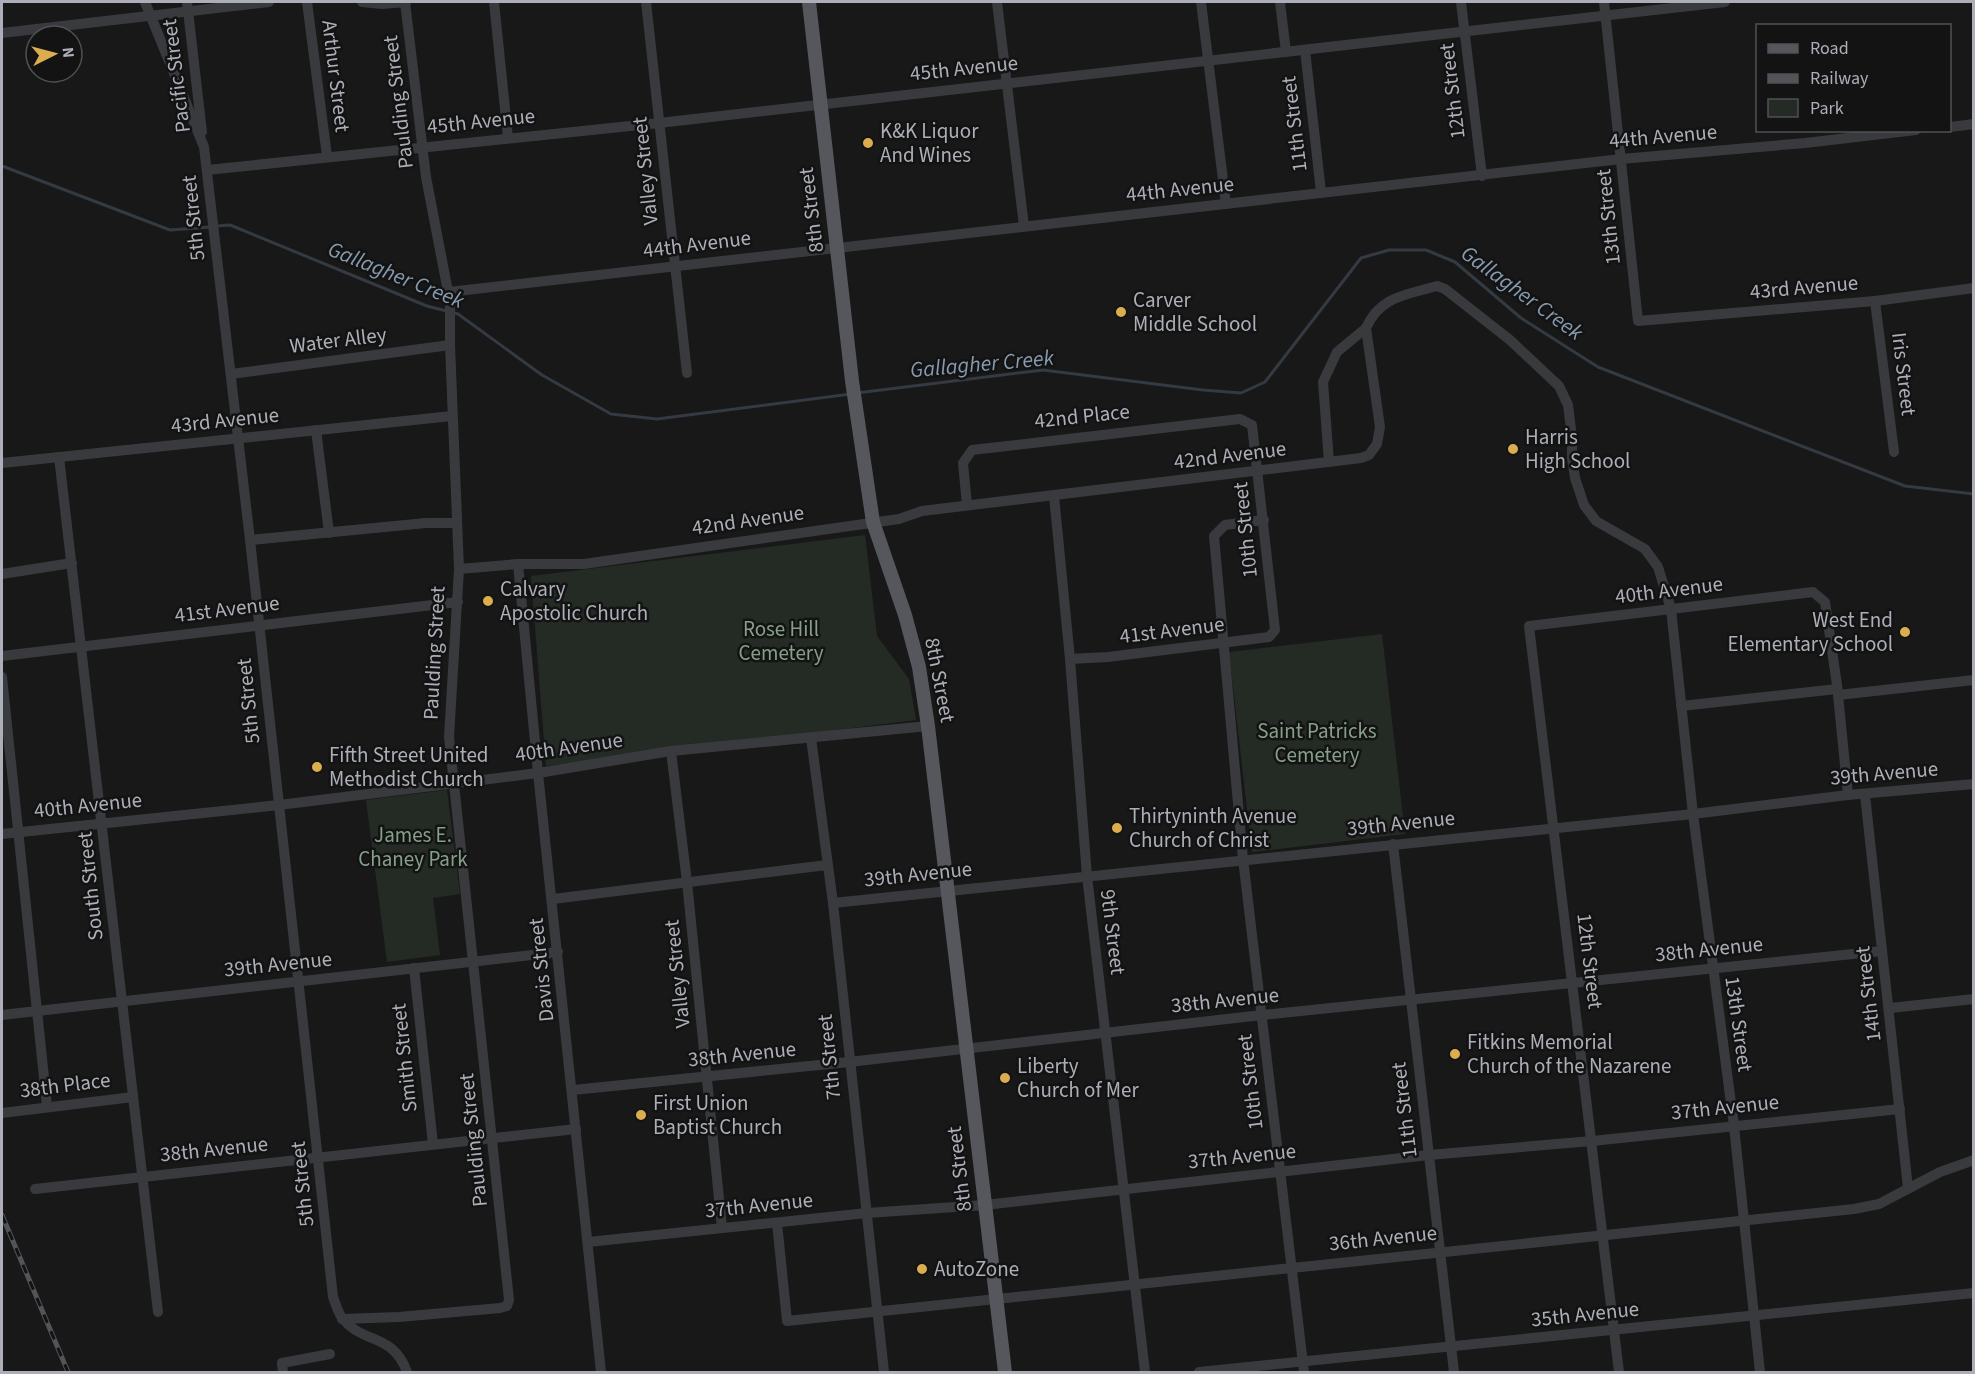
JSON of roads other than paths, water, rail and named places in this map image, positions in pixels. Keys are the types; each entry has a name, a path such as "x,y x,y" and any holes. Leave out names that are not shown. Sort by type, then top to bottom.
{"main road":[{"name":"8th Street","path":"809,2 852,381 873,522 905,615 919,667 928,726 1005,1372"}],"street":[{"name":"5th Street","path":"145,2 204,147 260,624 333,1297 342,1319"},
{"path":"2,33 151,16 188,6 269,2"},
{"name":"Arthur Street","path":"307,2 327,156"},
{"path":"362,2 382,4 405,2"},
{"name":"Paulding Street","path":"342,1319 399,1317 507,1306 509,1300 449,737 459,569 452,416 450,297 422,146 405,2"},
{"path":"494,2 508,138"},
{"name":"Valley Street","path":"646,2 687,373"},
{"path":"997,2 1023,226"},
{"path":"1201,2 1226,204"},
{"name":"11th Street","path":"1280,2 1286,52"},
{"name":"12th Street","path":"1461,2 1482,176"},
{"name":"13th Street","path":"1604,2 1638,321"},
{"name":"45th Avenue","path":"207,170 659,123 1725,2"},
{"name":"Pacific Street","path":"188,6 204,147"},
{"name":"11th Street","path":"1305,50 1322,192"},
{"path":"1951,127 1974,124"},
{"name":"44th Avenue","path":"450,297 675,266 1023,226 1622,159 1805,143 1899,132"},
{"path":"1329,462 1323,382 1337,352 1366,328 1375,313 1387,302 1437,286 1444,289 1510,340 1559,386 1568,405 1575,478 1584,505 1596,521 1645,549 1658,567 1671,609"},
{"name":"43rd Avenue","path":"1638,321 1875,301 1974,288"},
{"name":"Iris Street","path":"1875,301 1894,453"},
{"name":"42nd Avenue","path":"459,569 518,564 584,564 899,519 921,511 1361,458 1369,454 1379,438 1380,427 1366,328"},
{"name":"Water Alley","path":"231,374 450,345"},
{"name":"43rd Avenue","path":"2,463 452,416"},
{"name":"42nd Place","path":"967,505 963,463 972,450 1240,419 1252,425"},
{"name":"10th Street","path":"1252,425 1275,630"},
{"path":"316,430 329,533"},
{"name":"South Street","path":"59,457 158,1312"},
{"name":"9th Street","path":"1054,496 1070,659 1087,876 1145,1372"},
{"name":"10th Street","path":"1264,520 1225,525 1214,536 1243,859 1303,1367"},
{"path":"250,540 426,523 457,523"},
{"path":"2,574 72,563"},
{"name":"Davis Street","path":"518,564 602,1372"},
{"name":"40th Avenue","path":"1529,626 1813,592 1825,602 1838,692"},
{"name":"41st Avenue","path":"2,656 458,602"},
{"name":"13th Street","path":"1671,609 1712,968 1734,1126 1760,1372"},
{"name":"12th Street","path":"1529,626 1619,1372"},
{"name":"41st Avenue","path":"1070,659 1108,657 1269,637 1275,630"},
{"path":"2,677 47,1106"},
{"path":"1681,706 1974,680"},
{"path":"1838,692 1848,795"},
{"name":"40th Avenue","path":"2,834 279,805 538,773 671,751 928,726"},
{"name":"7th Street","path":"811,738 832,903 884,1372"},
{"name":"Valley Street","path":"671,751 687,882 722,1228"},
{"name":"39th Avenue","path":"832,903 1694,814 1848,795 1974,784"},
{"name":"14th Street","path":"1865,795 1908,1188"},
{"name":"11th Street","path":"1393,844 1454,1372"},
{"path":"553,899 827,865"},
{"name":"38th Avenue","path":"573,1090 849,1062 1262,1015 1882,951"},
{"name":"39th Avenue","path":"2,1015 558,952"},
{"name":"Smith Street","path":"414,968 433,1144"},
{"path":"1890,1008 1974,999"},
{"name":"38th Place","path":"2,1113 133,1096"},
{"name":"37th Avenue","path":"588,1242 867,1213 985,1205 1429,1155 1592,1141 1900,1109"},
{"name":"38th Avenue","path":"34,1189 576,1129"},
{"name":"36th Avenue","path":"777,1223 787,1321 1743,1221 1879,1204 1940,1172 1974,1160"},
{"name":"35th Avenue","path":"1199,1372 1303,1367 1451,1347 1974,1293"},
{"path":"342,1319 355,1329 384,1342 397,1353 407,1372"},
{"path":"283,1372 282,1363 330,1354"}],"waterway":[{"name":"Gallagher Creek","path":"2,166 170,230 210,227"},
{"name":"Gallagher Creek","path":"216,226 230,225 427,306 458,314 542,375 611,414 657,419 851,394"},
{"name":"Gallagher Creek","path":"857,393 1043,370 1241,393 1265,382 1361,258 1389,250 1426,250 1455,262 1521,318 1598,367 1905,486 1974,494"}],"railway":[{"path":"2,1215 68,1372"}],"place":[{"name":"K&K Liquor And Wines","path":"868,143"},
{"name":"Carver Middle School","path":"1121,312"},
{"name":"Harris High School","path":"1513,449"},
{"name":"Calvary Apostolic Church","path":"488,601"},
{"name":"West End Elementary School","path":"1905,632"},
{"name":"Fifth Street United Methodist Church","path":"317,767"},
{"name":"Thirtyninth Avenue Church of Christ","path":"1117,828"},
{"name":"Fitkins Memorial Church of the Nazarene","path":"1455,1054"},
{"name":"Liberty Church of Mer","path":"1005,1078"},
{"name":"First Union Baptist Church","path":"641,1115"},
{"name":"AutoZone","path":"922,1269"}],"park label":[{"name":"Rose Hill Cemetery","path":"781,641"},
{"name":"Saint Patricks Cemetery","path":"1317,743"},
{"name":"James E. Chaney Park","path":"413,847"}]}
